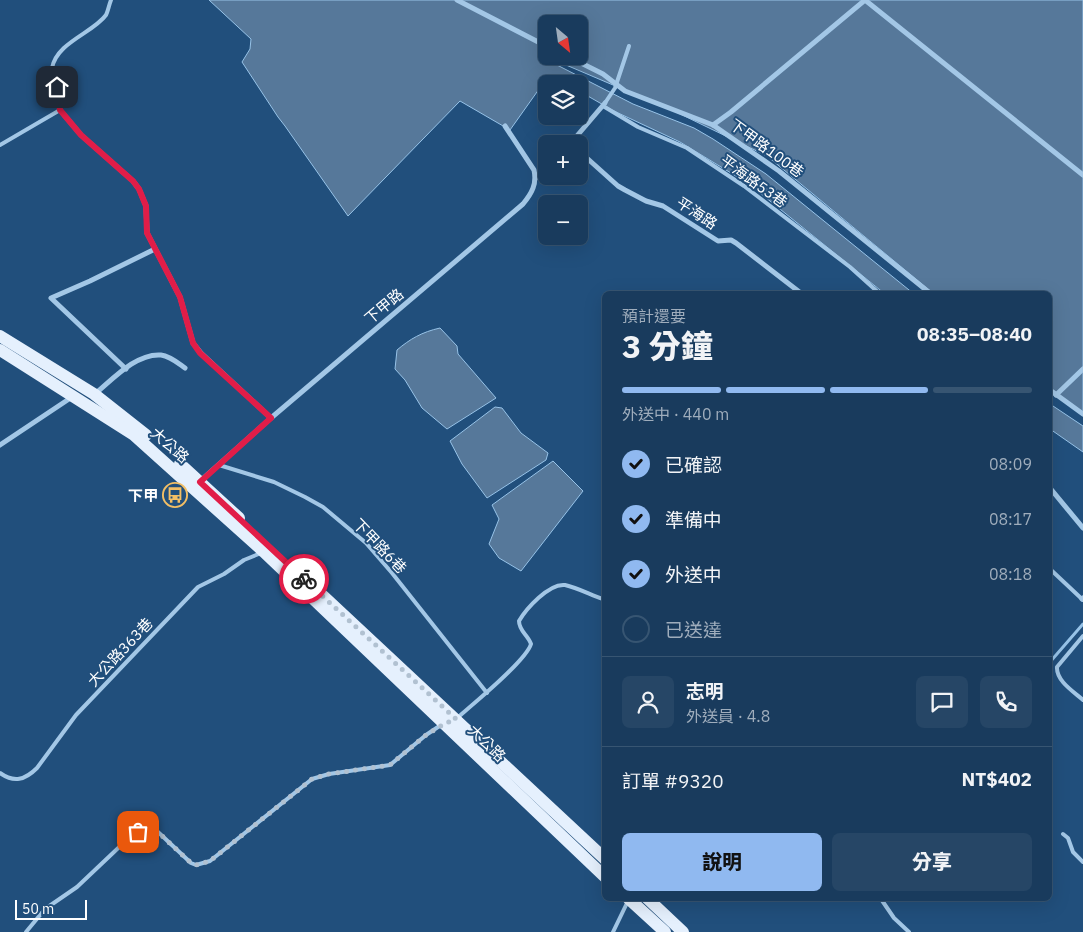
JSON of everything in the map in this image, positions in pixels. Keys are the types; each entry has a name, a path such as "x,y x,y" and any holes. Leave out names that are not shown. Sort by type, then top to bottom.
{"main road":[{"name":"大公路","path":"0,336 94,394 131,423 267,549 456,719 602,856"},
{"name":"大公路","path":"0,350 134,435 196,484"},
{"name":"大公路","path":"267,549 444,724 602,874"},
{"path":"631,901 665,932"},
{"path":"650,901 683,932"}],"street":[{"path":"457,0 538,42"},
{"path":"714,125 865,0 1083,176"},
{"name":"下甲路100巷","path":"585,65 603,74 615,86 625,91 714,125 779,171 927,291"},
{"path":"579,135 604,105"},
{"path":"60,110 81,135 133,181 139,189 146,206 147,233 180,297 193,343 200,353 271,418"},
{"path":"505,126 534,170 536,178"},
{"name":"平海路","path":"588,159 618,186 646,201 663,206 718,241 731,240 736,243 798,291"},
{"name":"下甲路","path":"196,484 523,204 530,196 536,178"},
{"path":"126,369 51,298 156,249"},
{"path":"94,394 126,369 147,357 161,355 172,359 185,368"},
{"path":"1056,395 1083,369"},
{"path":"1052,392 1083,414"},
{"path":"0,445 73,397"},
{"path":"1052,490 1083,528"}],"lane":[{"path":"0,146 60,110 52,68 53,63 70,41 81,36 104,17 111,0"},
{"path":"604,105 615,86 629,46"},
{"name":"平海路53巷","path":"604,105 638,127 687,148 727,175 850,267 877,291"},
{"name":"下甲路6巷","path":"219,465 274,482 305,497 323,507 366,543 398,580 487,692"},
{"name":"大公路363巷","path":"0,773 13,780 31,774 76,715 198,587 267,549"},
{"path":"1052,571 1083,599"},
{"path":"26,932 45,909 77,887 123,842 138,832 152,830 158,832 191,863 196,865 210,861 312,779 329,774 390,765 426,735 456,719 526,654 531,644 521,629 519,621 542,595 550,589 564,585 602,599"},
{"path":"1083,636 1060,662 1056,672 1083,700"},
{"path":"1063,834 1068,838 1073,852 1083,862"},
{"path":"613,932 628,901"},
{"path":"882,901 894,918 909,932"}],"water":[{"path":"209,0 1083,0 1083,414 1052,391 1052,291 930,291 767,156 674,111 566,65 588,65 588,15 538,15 538,65 557,65 576,75 538,75 538,91 510,130 460,101 348,216 278,117 242,62 250,49 251,39"},
{"path":"588,81 633,104 694,128 713,139 766,174 910,291 881,291 749,184 680,142 614,111 588,96"},
{"path":"440,328 457,346 458,354 496,398 447,429 422,408 405,380 395,369 397,350 417,336"},
{"path":"1052,405 1083,426 1083,452 1052,430"},
{"path":"495,407 502,408 521,433 548,453 546,460 487,498 462,464 450,441"},
{"path":"553,461 583,491 521,571 499,558 489,544 499,519 492,505"}],"waterway":[{"path":"1052,660 1083,624"}],"way so far":[{"path":"138,832 146,830 158,832 191,863 196,865 202,864 217,857 312,779 329,774 390,765 426,735 456,719 304,579"}],"place":[{"name":"下甲","path":"175,495"}],"route":[{"path":"57,87 60,110 81,135 133,181 144,198 147,233 180,297 193,343 200,353 271,418 200,482 304,579"}]}
